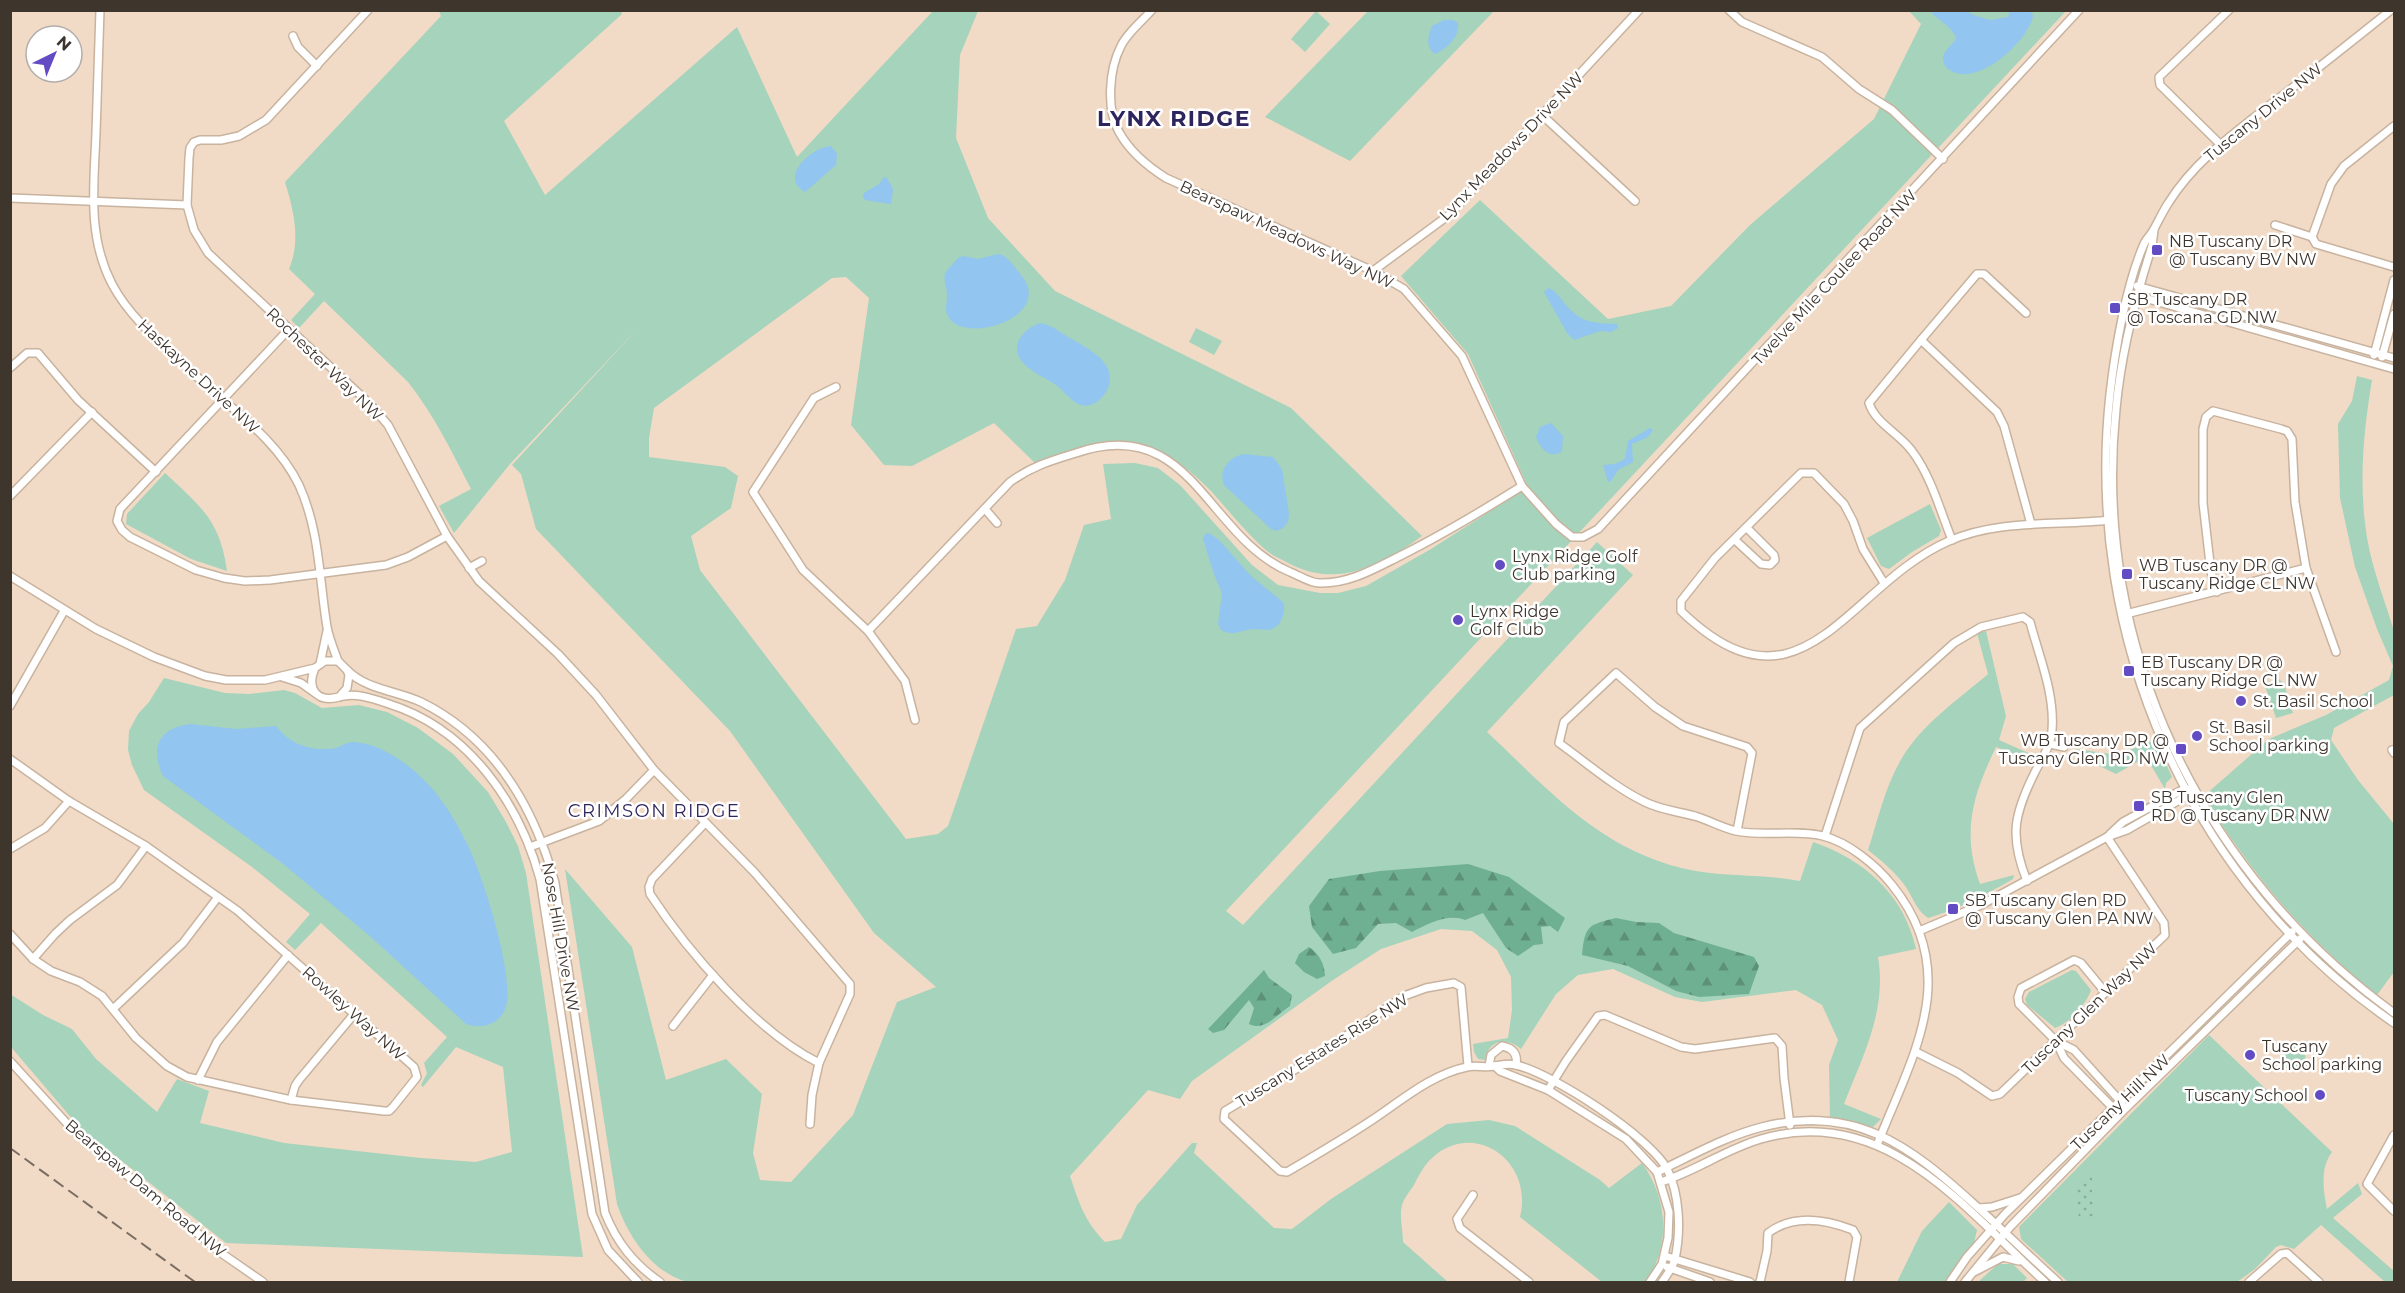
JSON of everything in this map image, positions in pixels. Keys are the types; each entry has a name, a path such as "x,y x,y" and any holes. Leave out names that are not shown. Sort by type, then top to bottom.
{"street":[{"name":"Haskayne Drive NW","path":"100,10 93,202 95,235 102,262 128,308 144,326 261,433 281,456 299,485 315,529 327,628 338,661"},
{"path":"10,198 187,206 189,158 194,142 221,140 253,130 266,120 368,10"},
{"name":"Bearspaw Meadows Way NW","path":"1152,10 1122,43 1113,64 1112,107 1118,131 1133,153 1166,178 1372,271 1404,289 1462,356 1522,486 1556,524 1572,537 1583,537"},
{"name":"Lynx Meadows Drive NW","path":"1372,271 1449,215 1639,10"},
{"path":"1729,10 1742,22 1822,57 1859,88 1892,110 1943,159"},
{"name":"Twelve Mile Coulee Road NW","path":"1583,537 1598,529 2079,10"},
{"path":"2220,144 2160,85 2159,77 2229,10"},
{"name":"Tuscany Drive NW","path":"2184,789 2145,699 2124,615 2110,520 2115,411 2133,294 2132,284 2145,242 2187,176 2220,144 2390,11"},
{"path":"293,36 298,47 317,66"},
{"path":"1542,116 1635,201"},
{"path":"2312,237 2331,184 2344,166 2394,126"},
{"name":"Rochester Way NW","path":"187,206 194,230 208,253 370,404 388,425 447,536 479,581 558,654 596,695 654,770 762,881 850,984 850,994 819,1063"},
{"path":"2275,225 2312,237 2316,244 2394,267"},
{"name":"Tuscany Drive NW","path":"2133,294 2140,287 2152,246 2154,230"},
{"path":"1952,540 1925,472 1912,450 1872,413 1869,403 1977,274 1984,274 2026,314"},
{"path":"2376,363 2374,353 2394,280"},
{"path":"2132,284 2394,358"},
{"path":"2133,294 2394,369"},
{"path":"2376,363 2383,355 2394,314"},
{"path":"289,329 120,509 117,521 122,530 130,537 196,570 244,581 270,580 386,565 408,557 447,536"},
{"path":"1921,340 1997,412 2004,426 2031,524"},
{"path":"10,369 27,352 38,353 66,387 156,472"},
{"path":"836,387 814,398 753,492 803,570 868,631 905,681 915,720"},
{"path":"2217,592 2211,572 2203,503 2203,429 2206,417 2213,411 2287,431 2292,439 2295,502 2306,568 2336,652"},
{"path":"10,496 92,412"},
{"path":"868,631 1010,482 1031,468 1100,444 1131,444 1181,470 1254,551 1275,566 1318,584 1363,576 1445,534 1522,486"},
{"path":"1884,583 1863,549 1844,504 1814,473 1801,473 1715,558 1681,601 1681,611 1716,641 1733,650 1766,656 1796,651 1825,636 1884,583 1909,564 1952,540 1979,532 2031,524 2110,520"},
{"path":"985,509 997,523"},
{"path":"1734,540 1761,564 1770,565 1774,560 1774,555 1747,528"},
{"path":"469,568 482,561"},
{"path":"2124,615 2306,568"},
{"path":"10,576 64,611 124,644 181,669 226,680 247,681 282,677 318,666 325,661 338,661 347,669 349,682 339,698 327,699 301,683 282,677"},
{"path":"10,705 64,611"},
{"name":"Tuscany Drive NW","path":"2124,615 2158,713 2191,793 2238,872 2297,941 2339,980 2394,1023"},
{"path":"1825,836 1860,728 1954,643 1981,627 2023,617 2030,622 2052,713 2050,744 2021,802 2016,824 2015,844 2028,880"},
{"name":"Haskayne Drive NW","path":"318,666 327,628"},
{"path":"317,694 311,681 318,666"},
{"name":"Nose Hill Drive NW","path":"347,669 360,682 397,692 435,710 467,732 509,778 530,812 543,842 555,883 605,1213 624,1249 641,1269 660,1282"},
{"path":"1737,831 1752,753 1748,747 1683,726 1655,707 1616,673 1564,722 1559,743 1646,803 1737,831 1825,836 1850,849 1883,873 1906,902 1919,931 1927,962 1929,988 1922,1032 1916,1052 1877,1145"},
{"name":"Nose Hill Drive NW","path":"339,698 359,696 396,706 431,723 459,744 479,764 503,794 517,818 530,847 540,879 592,1214 608,1250 620,1266 638,1282"},
{"path":"2050,744 2064,747"},
{"name":"Rowley Way NW","path":"10,759 69,801 146,846 238,911 414,1067 417,1077 389,1110 291,1100 187,1077 167,1066 126,1029 113,1009 91,988 51,971 33,959 10,933"},
{"path":"530,847 599,821 620,804 654,770"},
{"path":"2107,837 2123,822 2184,789 2191,793"},
{"path":"1919,931 1970,910 2107,837 2127,830 2191,793"},
{"name":"Tuscany Drive NW","path":"2191,793 2244,867 2296,928 2336,966 2394,1013"},
{"path":"10,849 45,828 69,801"},
{"path":"705,823 652,879 649,890 651,897 713,975 779,1037 819,1063 812,1095 810,1124"},
{"name":"Tuscany Glen Way NW","path":"1916,1052 1958,1073 1992,1096 2000,1094 2165,935 2163,923 2107,837"},
{"path":"33,959 70,920 117,885 146,846"},
{"path":"113,1009 183,943 218,897"},
{"name":"Tuscany Hill NW","path":"1950,1282 1989,1231 2022,1197 2296,928"},
{"name":"Tuscany Hill NW","path":"1967,1279 2005,1233 2123,1111 2303,935"},
{"path":"198,1080 227,1027 288,955"},
{"path":"2055,1041 2074,1050 2122,1101 2123,1111 2114,1108 2064,1058 2055,1041 2019,1004 2018,997 2021,988 2074,960 2081,963 2105,992"},
{"path":"673,1026 713,975"},
{"name":"Tuscany Estates Rise NW","path":"1468,1066 1461,987 1455,983 1426,988 1404,996 1385,1007 1311,1060 1225,1111 1224,1119 1280,1172 1287,1172 1436,1078 1468,1066 1492,1066 1502,1063 1516,1065 1553,1081 1632,1131 1666,1167 1671,1179 1677,1211 1678,1236 1675,1260 1662,1282"},
{"path":"291,1100 299,1080 355,1013"},
{"path":"1548,1090 1598,1016 1605,1015 1681,1047 1695,1049 1775,1038 1782,1046 1791,1132"},
{"name":"Tuscany Estates Rise NW","path":"1492,1066 1491,1055 1502,1046 1509,1047 1515,1053 1516,1065"},
{"name":"Bearspaw Dam Road NW","path":"10,1061 72,1129 89,1144 224,1255 263,1282"},
{"name":"Tuscany Estates Rise NW","path":"1492,1066 1548,1090 1626,1139 1657,1172 1669,1212 1665,1256 1650,1282"},
{"path":"1657,1172 1735,1136 1762,1127 1817,1120 1844,1123 1881,1135 1925,1161 2058,1282"},
{"path":"1661,1182 1761,1139 1791,1132 1842,1133 1877,1145 1931,1176 2045,1282"},
{"path":"2394,1135 2367,1184 2394,1211"},
{"path":"1473,1195 1457,1219 1460,1228 1529,1282"},
{"path":"1979,1208 1992,1207 2022,1197"},
{"path":"1760,1282 1767,1251 1768,1233 1777,1226 1800,1220 1822,1221 1853,1230 1857,1237 1850,1282"},
{"path":"2249,1282 2281,1254 2287,1252 2319,1282"},
{"path":"1665,1256 1750,1282"},
{"path":"1967,1279 2003,1257 2024,1263"},
{"path":"1662,1264 1710,1282"}],"green space":[{"path":"439,11 621,11 622,14 504,121 545,195 737,27 797,157 933,11 978,11 960,55 956,138 988,218 1055,291 1291,408 1422,536 1375,565 1341,574 1306,571 1267,551 1195,476 1176,461 1156,450 1134,444 1109,444 1036,464 994,423 912,466 884,465 851,425 869,298 846,277 832,278 654,408 649,438 649,457 725,467 738,476 731,508 691,536 700,570 906,839 938,834 948,826 1016,629 1037,626 1065,580 1084,525 1111,519 1103,464 1135,463 1158,468 1180,485 1252,565 1278,585 1320,593 1338,593 1366,586 1431,549 1528,487 1468,354 1401,276 1480,200 1608,319 1671,306 1750,225 1874,119 1921,24 1909,11 2066,11 1226,911 1243,925 1597,542 1633,575 1487,732 1581,818 1634,851 1663,863 1709,873 1800,881 1813,842 1849,858 1880,882 1902,912 1911,930 1916,949 1878,957 1879,996 1872,1032 1844,1104 1881,1119 1873,1127 1830,1119 1829,1065 1838,1040 1822,1005 1796,990 1702,1002 1675,997 1613,969 1578,975 1556,994 1521,1049 1510,1043 1499,1042 1490,1048 1485,1060 1478,1059 1473,1044 1508,1038 1512,1010 1511,977 1497,950 1472,931 1441,929 1381,949 1333,980 1192,1081 1180,1099 1148,1090 1070,1176 1088,1219 1105,1242 1121,1239 1137,1205 1192,1143 1197,1143 1194,1153 1274,1228 1292,1229 1331,1199 1447,1124 1489,1120 1515,1126 1609,1188 1642,1163 1657,1192 1663,1222 1660,1253 1646,1282 1602,1282 1520,1217 1522,1197 1518,1179 1509,1163 1497,1152 1482,1145 1465,1143 1448,1147 1429,1161 1401,1209 1403,1242 1448,1282 688,1282 663,1271 643,1252 617,1204 565,869 632,947 666,1080 726,1059 762,1094 753,1153 760,1180 791,1182 853,1115 897,1002 936,987 874,933 730,731 536,529 521,474 512,465 642,324 510,464 454,533 439,506 471,489 450,448 408,382 324,301 299,328 291,320 315,294 289,269 295,247 295,226 285,182 441,16"},
{"path":"1316,11 1330,24 1305,52 1291,39"},
{"path":"1368,11 1494,11 1350,161 1265,117"},
{"path":"1196,328 1222,341 1214,355 1189,342"},
{"path":"2357,376 2372,380 2364,441 2363,502 2370,554 2395,637 2394,695 2334,728 2331,740 2358,780 2394,824 2394,972 2377,995 2319,943 2267,887 2215,814 2205,795 2269,739 2326,715 2389,680 2393,666 2355,567 2340,498 2338,424 2352,401"},
{"path":"165,473 199,506 214,527 224,554 227,571 191,559 126,524 127,514"},
{"path":"1930,504 1941,530 1939,536 1889,569 1881,566 1867,538"},
{"path":"1986,631 2006,716 1999,740 2035,756 2033,762 1996,747 1976,797 1972,814 1971,847 1980,884 2014,875 2013,879 1982,896 1928,918 1918,908 1897,876 1868,850 1891,780 1910,746 1942,713 1988,674 1977,633"},
{"path":"164,678 225,693 249,694 284,690 295,693 322,708 359,705 387,712 418,728 453,754 488,792 518,846 526,873 583,1257 226,1243 80,1128 11,1047 10,994 43,1015 72,1029 96,1059 157,1112 177,1079 209,1091 200,1123 284,1143 476,1162 512,1152 503,1067 456,1047 423,1087 421,1085 427,1073 424,1063 447,1037 321,923 295,950 286,942 310,914 252,867 144,790 132,765 128,750 129,731 138,714 149,702"},
{"path":"2279,679 2284,684 2293,713 2276,718 2264,683"},
{"path":"2155,740 2172,777 2166,783 2165,789 2146,757 2116,774 2075,754 2076,749 2117,755"},
{"path":"1468,864 1509,877 1565,918 1558,932 1550,926 1541,927 1543,944 1534,945 1518,956 1506,948 1483,913 1465,920 1452,918 1438,920 1412,932 1396,923 1378,924 1356,948 1333,954 1312,927 1309,906 1329,879 1380,871"},
{"path":"1616,918 1659,923 1674,933 1754,957 1759,966 1749,994 1699,997 1676,991 1628,966 1582,955 1585,938 1590,928"},
{"path":"1309,947 1321,960 1325,976 1317,979 1304,972 1295,963 1299,954"},
{"path":"1264,970 1269,978 1292,995 1290,1006 1266,1024 1255,1026 1249,1024 1254,1008 1249,1000 1224,1030 1213,1033 1208,1029"},
{"path":"2072,970 2076,971 2091,990 2076,1013 2055,1028 2027,1005 2025,999 2029,992"},
{"path":"2209,1035 2332,1152 2324,1172 2327,1209 2358,1183 2362,1194 2333,1218 2394,1271 2394,1282 2385,1282 2321,1225 2294,1249 2281,1245 2276,1247 2255,1269 2237,1282 2068,1282 2021,1239 2019,1227"},
{"path":"2293,1046 2305,1055 2306,1059 2291,1072 2281,1062 2281,1058"},
{"path":"2092,1177 2092,1198 2096,1200 2094,1217 2079,1218 2076,1198 2079,1184"},
{"path":"1949,1202 1977,1230 1974,1243 1945,1282 1897,1282 1922,1231"},
{"path":"1998,1264 2013,1264 2027,1278 2023,1282 1978,1282"}],"water":[{"path":"1930,11 1967,11 1990,20 2008,17 2010,11 2031,11 2033,16 2021,38 1999,60 1972,73 1959,74 1948,69 1943,60 1945,52 1956,38 1948,27"},
{"path":"1444,20 1453,20 1458,23 1457,33 1448,46 1435,54 1429,45 1429,34 1432,26"},
{"path":"831,146 837,154 836,165 805,192 798,186 795,179 796,171 807,157"},
{"path":"884,177 893,189 891,204 865,200 864,193 879,184"},
{"path":"998,254 1008,259 1021,275 1028,290 1027,303 1018,314 1004,322 989,327 959,326 949,318 947,312 945,273 958,258 963,256 978,259"},
{"path":"1549,288 1583,319 1617,324 1618,328 1611,332 1600,331 1574,340 1567,333 1544,292"},
{"path":"1040,323 1092,351 1105,364 1110,380 1106,392 1098,401 1085,406 1076,403 1056,385 1022,362 1018,356 1019,340 1023,334"},
{"path":"1551,423 1563,436 1562,451 1553,454 1543,449 1536,437 1540,427"},
{"path":"1650,428 1653,430 1648,437 1632,444 1633,462 1618,470 1608,482 1603,465 1615,464 1625,459 1628,441"},
{"path":"1244,454 1273,457 1282,469 1289,514 1288,522 1277,531 1271,529 1224,485 1222,474 1226,465 1229,461"},
{"path":"1209,533 1219,540 1251,576 1284,603 1283,616 1276,627 1268,630 1254,629 1233,633 1221,630 1218,624 1222,593 1203,539 1205,534"},
{"path":"190,724 236,729 276,726 295,742 319,749 336,748 351,742 363,743 384,750 420,776 440,798 456,822 482,881 496,925 505,969 507,1002 502,1015 486,1025 466,1024 371,937 282,863 163,776 157,756 160,741 170,730"}],"railway":[{"path":"10,1148 195,1282"}],"place":[{"name":"NB Tuscany DR @ Tuscany BV NW","path":"2157,250"},
{"name":"SB Tuscany DR @ Toscana GD NW","path":"2115,308"},
{"name":"Lynx Ridge Golf Club parking","path":"1500,565"},
{"name":"WB Tuscany DR @ Tuscany Ridge CL NW","path":"2127,574"},
{"name":"Lynx Ridge Golf Club","path":"1458,620"},
{"name":"EB Tuscany DR @ Tuscany Ridge CL NW","path":"2129,671"},
{"name":"St. Basil School","path":"2241,701"},
{"name":"St. Basil School parking","path":"2197,736"},
{"name":"WB Tuscany DR @ Tuscany Glen RD NW","path":"2181,749"},
{"name":"SB Tuscany Glen RD @ Tuscany DR NW","path":"2139,806"},
{"name":"SB Tuscany Glen RD @ Tuscany Glen PA NW","path":"1953,909"},
{"name":"Tuscany School parking","path":"2250,1055"},
{"name":"Tuscany School","path":"2320,1095"}],"district":[{"name":"LYNX RIDGE","path":"1174,118"},
{"name":"CRIMSON RIDGE","path":"654,811"}]}
